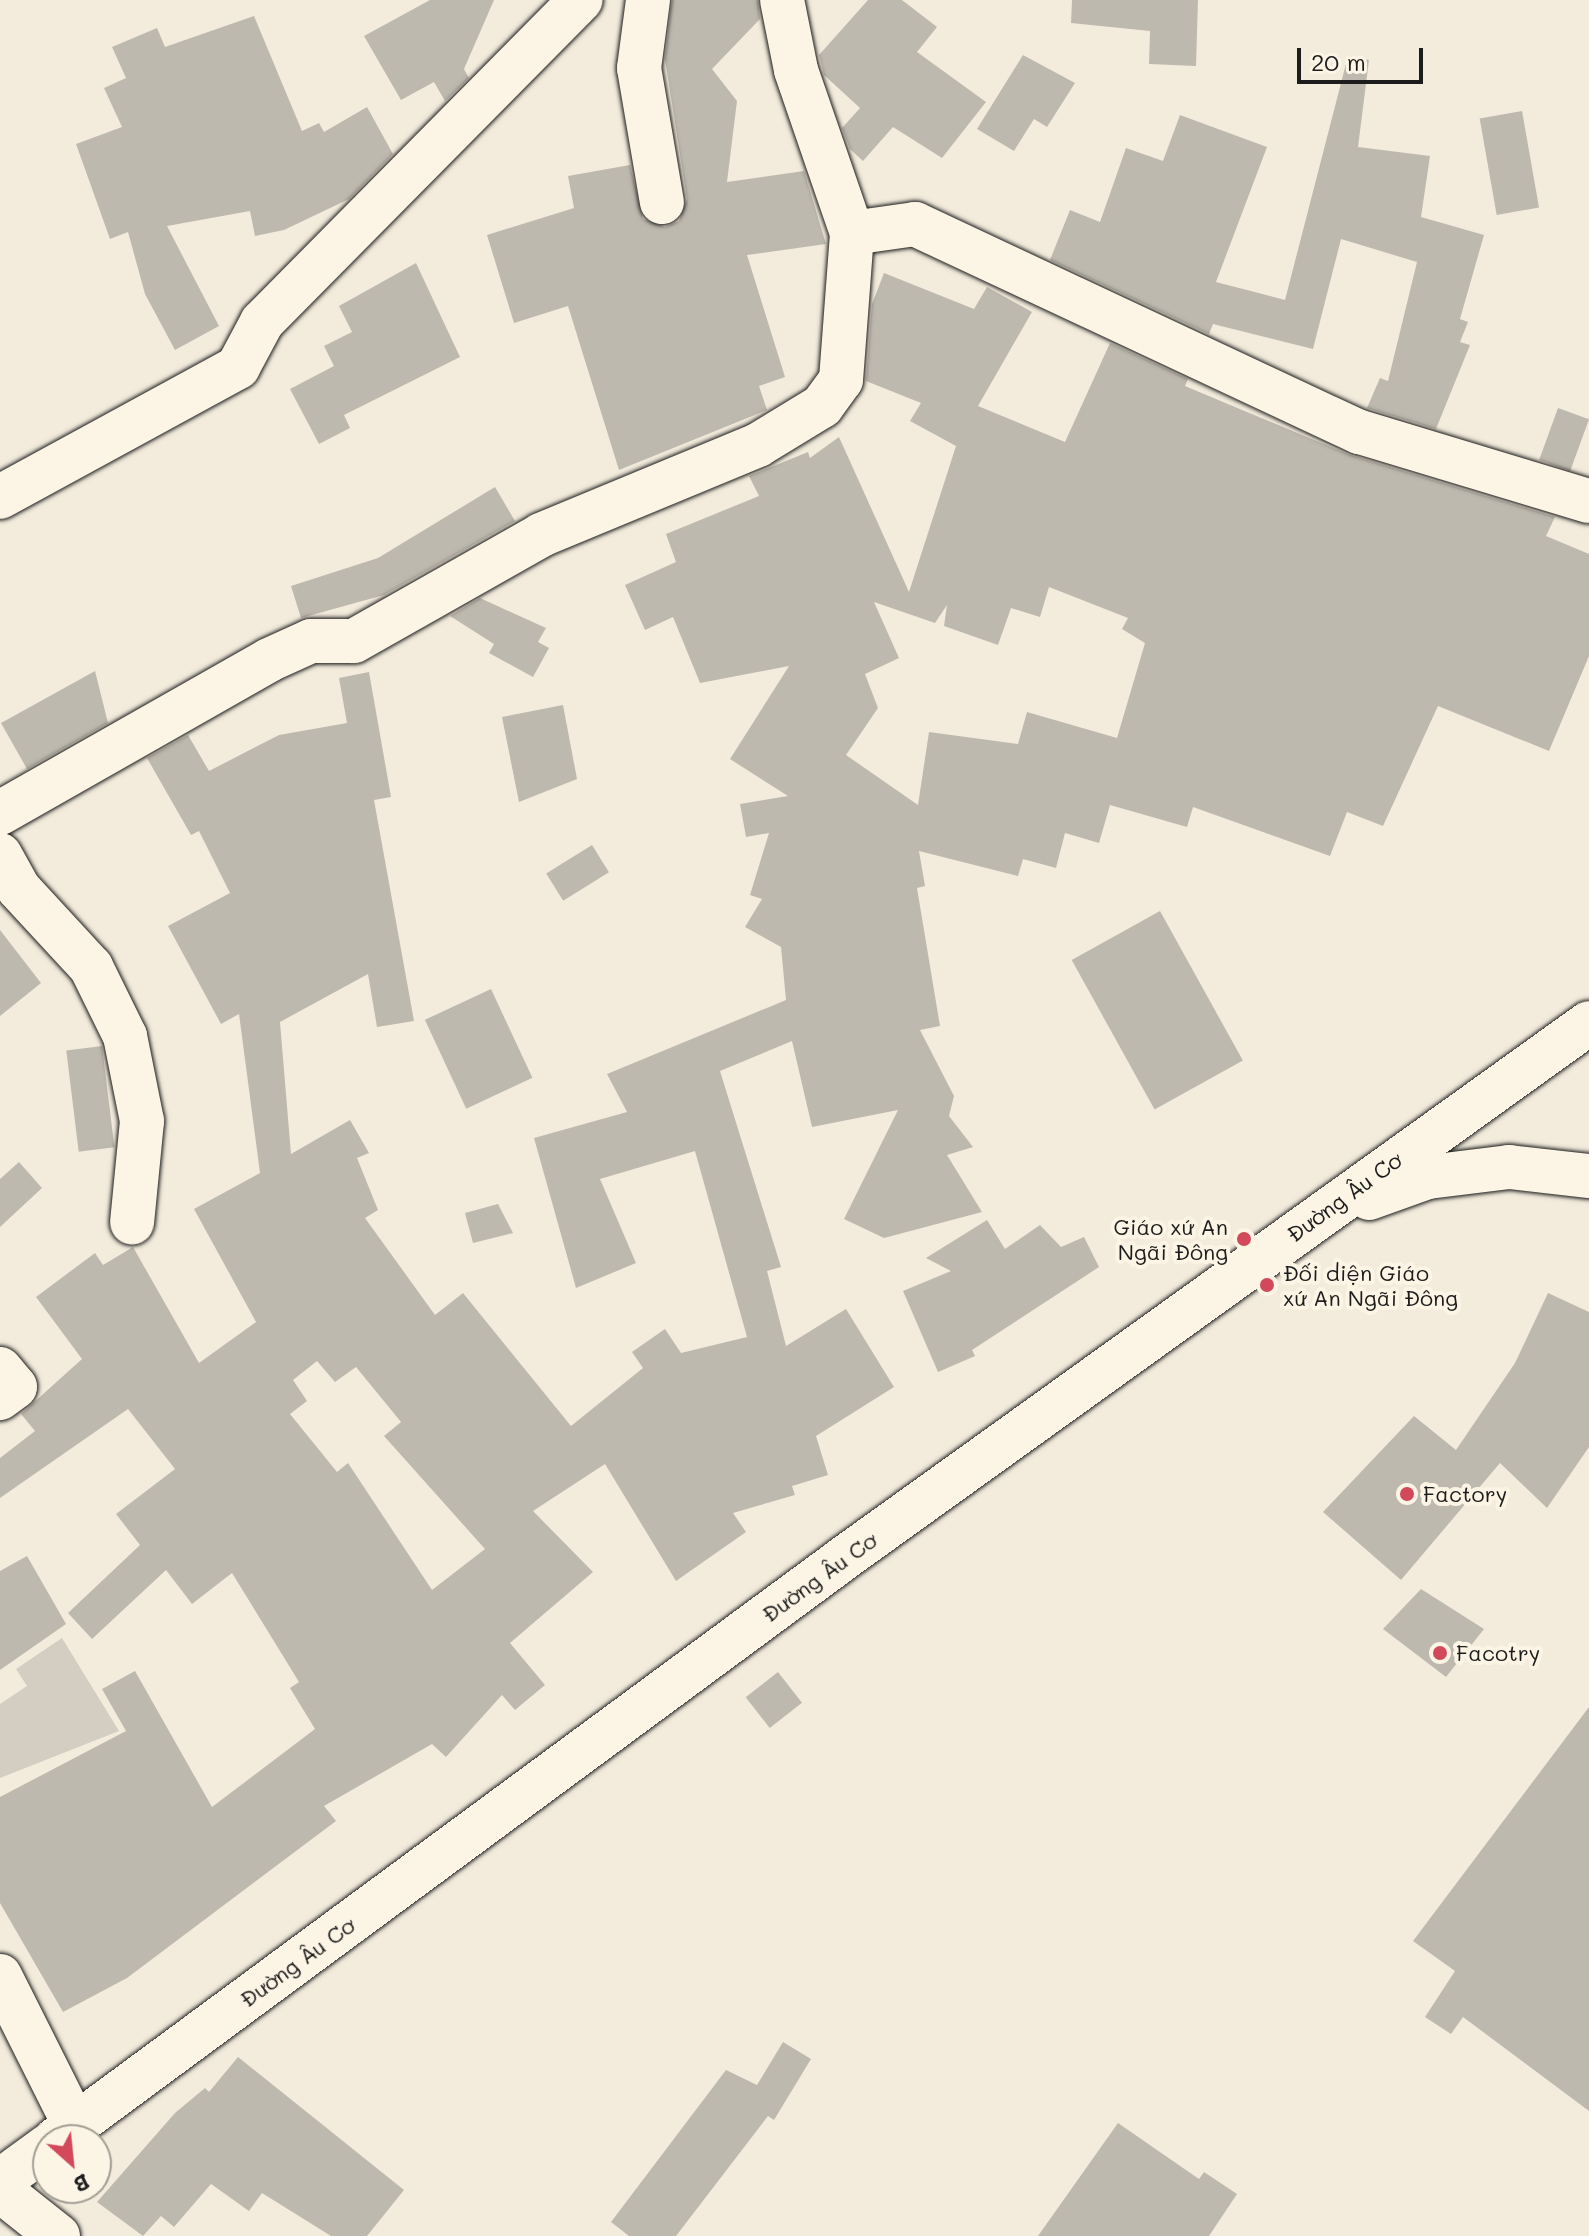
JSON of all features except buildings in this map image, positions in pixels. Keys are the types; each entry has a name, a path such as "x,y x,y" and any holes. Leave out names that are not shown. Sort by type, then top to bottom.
{"street":[{"path":"0,497 238,367 262,322 581,0"},
{"path":"648,0 639,68 662,202"},
{"path":"0,813 269,660 311,641 354,641 541,535 797,425 841,380 852,233 796,70 782,0"},
{"path":"852,233 915,224 1360,432 1589,501"},
{"path":"0,855 18,888 91,967 125,1036 142,1121 132,1223"},
{"name":"Đường Âu Cơ","path":"77,2124 1315,1218 1589,1023"},
{"path":"1315,1218 1428,1177 1509,1167 1589,1176"},
{"path":"0,1369 15,1387 0,1398"},
{"path":"0,1976 54,2124"},
{"name":"Đường Âu Cơ","path":"0,2181 32,2157"},
{"path":"0,2190 58,2236"}],"shaded area":[{"path":"62,1638 119,1731 0,1778 0,1704 27,1686 16,1669"}],"place":[{"name":"Giáo xứ An Ngãi Đông","path":"1244,1239"},
{"name":"Đối diện Giáo xứ An Ngãi Đông","path":"1267,1285"},
{"name":"Factory","path":"1407,1494"},
{"name":"Facotry","path":"1440,1653"}]}
